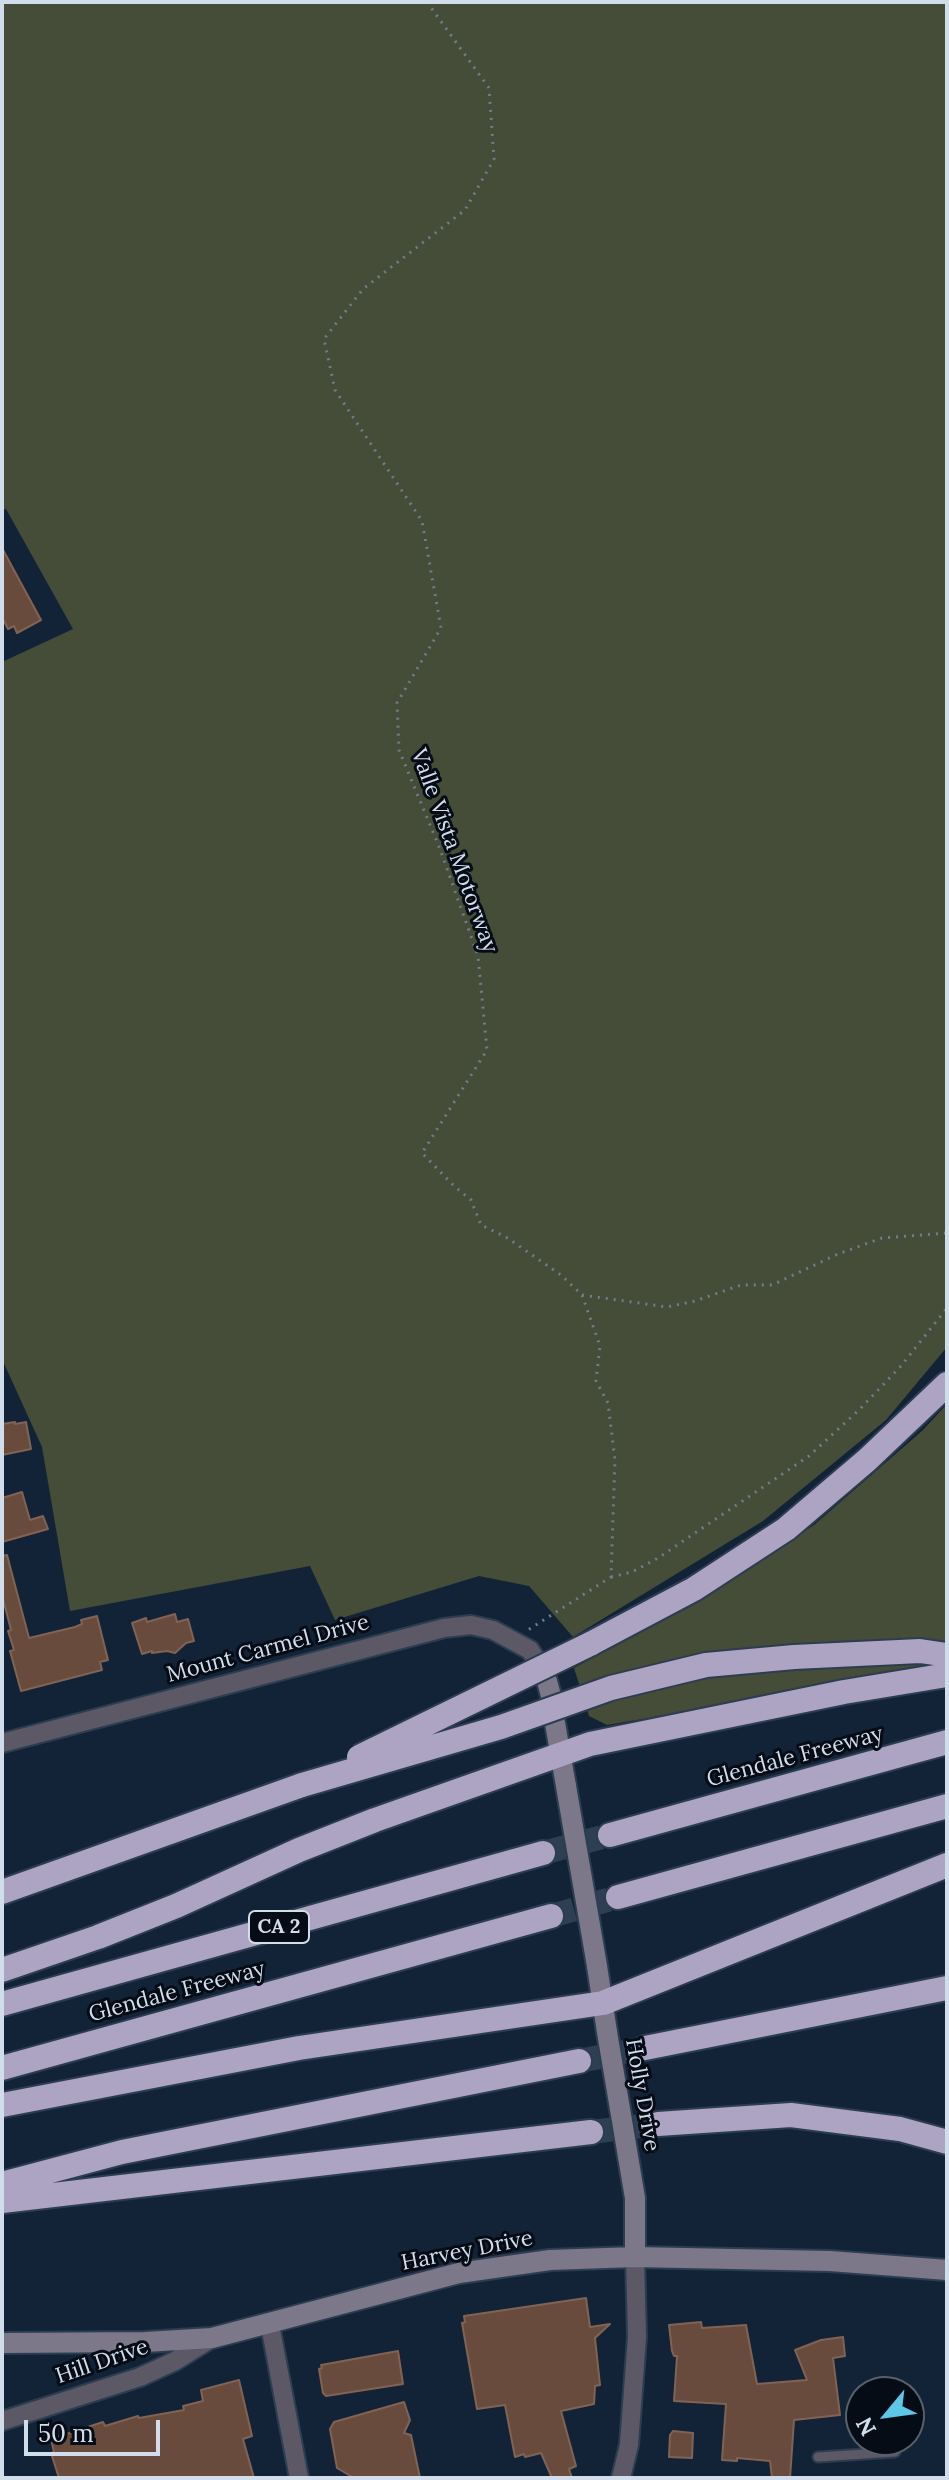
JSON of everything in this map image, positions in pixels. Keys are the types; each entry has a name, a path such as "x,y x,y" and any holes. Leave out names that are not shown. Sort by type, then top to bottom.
{"highway":[{"path":"302,1785 590,1644 694,1589 786,1529 867,1460 947,1384"},
{"path":"2,1892 302,1785 501,1727 611,1688 706,1665 822,1655 920,1651 947,1655"},
{"path":"6,1969 176,1906 299,1850 375,1820 561,1753 598,1742 844,1692 947,1675"},
{"name":"Glendale Freeway","path":"610,1835 947,1742"},
{"path":"618,1897 947,1806"},
{"name":"Glendale Freeway","path":"8,2002 543,1853"},
{"path":"2,2105 299,2048 603,2003 947,1865"},
{"name":"Glendale Freeway","path":"13,2065 551,1916"},
{"path":"645,2048 947,1988"},
{"path":"2,2201 122,2152 579,2061"},
{"path":"658,2124 791,2115 900,2129 947,2142"},
{"path":"2,2184 48,2184 591,2132"}],"main road":[{"name":"Holly Drive","path":"555,1723 635,2198 635,2257"},
{"name":"Harvey Drive","path":"2,2343 145,2342 212,2338 459,2273 550,2260 635,2257 830,2261 947,2270"}],"street":[{"name":"Mount Carmel Drive","path":"2,1743 444,1628 471,1625 493,1630 530,1650 537,1661"},
{"name":"Holly Drive","path":"621,2478 629,2445 637,2337 635,2257"},
{"path":"270,2325 299,2478"},
{"name":"Hill Drive","path":"2,2421 140,2377 175,2361 212,2338"}],"lane":[{"path":"818,2457 845,2455"}],"path":[{"name":"Valle Vista Motorway","path":"427,2 489,88 494,159 465,210 363,289 324,339 335,390 422,521 441,628 397,703 399,750 440,849 478,956 487,1050 422,1153 471,1200 481,1225 506,1237 561,1275 582,1295"},
{"path":"611,1577 615,1460 608,1403 596,1381 600,1346 582,1295 667,1307 741,1285 772,1285 838,1254 882,1238 947,1233"},
{"path":"514,1641 611,1577 632,1572 658,1558 809,1456 901,1366 947,1308"}],"green space":[{"path":"2,2 947,2 947,1347 886,1420 763,1521 573,1637 529,1586 479,1576 335,1620 310,1566 70,1611 42,1447 2,1359 2,662 73,629 6,509 2,510"},
{"path":"947,1404 947,1667 607,1725 589,1716 574,1668 690,1605 814,1525 923,1430"}],"building":[{"path":"2,548 41,620 17,633 14,626 8,629 2,617"},
{"path":"26,1422 31,1449 2,1455 2,1424"},
{"path":"22,1492 30,1520 43,1516 48,1529 2,1542 2,1498"},
{"path":"7,1555 29,1638 75,1627 82,1624 81,1620 97,1616 108,1660 100,1662 102,1670 21,1691 10,1651 14,1650 2,1595 2,1556"},
{"path":"175,1614 177,1622 188,1619 194,1641 186,1643 175,1653 152,1651 142,1654 132,1623"},
{"path":"586,2298 590,2327 610,2324 595,2338 600,2385 595,2386 594,2404 561,2411 576,2466 569,2469 572,2478 552,2478 541,2453 515,2457 505,2405 477,2409 462,2323 465,2322 464,2316"},
{"path":"701,2322 702,2328 746,2325 757,2384 807,2380 795,2350 821,2340 843,2337 845,2356 833,2358 840,2415 794,2420 790,2478 772,2478 770,2461 722,2460 726,2404 674,2401 677,2356 672,2351 669,2325"},
{"path":"398,2351 403,2384 326,2396 323,2393 321,2365"},
{"path":"239,2380 252,2436 243,2439 254,2478 59,2478 51,2453 54,2452 51,2439 103,2422 105,2426 138,2416 184,2410 183,2406 203,2401 201,2390"},
{"path":"404,2402 410,2420 404,2433 411,2435 420,2478 354,2478 337,2468 330,2429 334,2422"},
{"path":"673,2431 693,2433 692,2458 669,2457"}],"tunnel":[{"path":"543,1853 610,1835"},
{"path":"551,1916 618,1897"},
{"path":"579,2061 645,2048"},
{"path":"591,2132 658,2124"}]}
